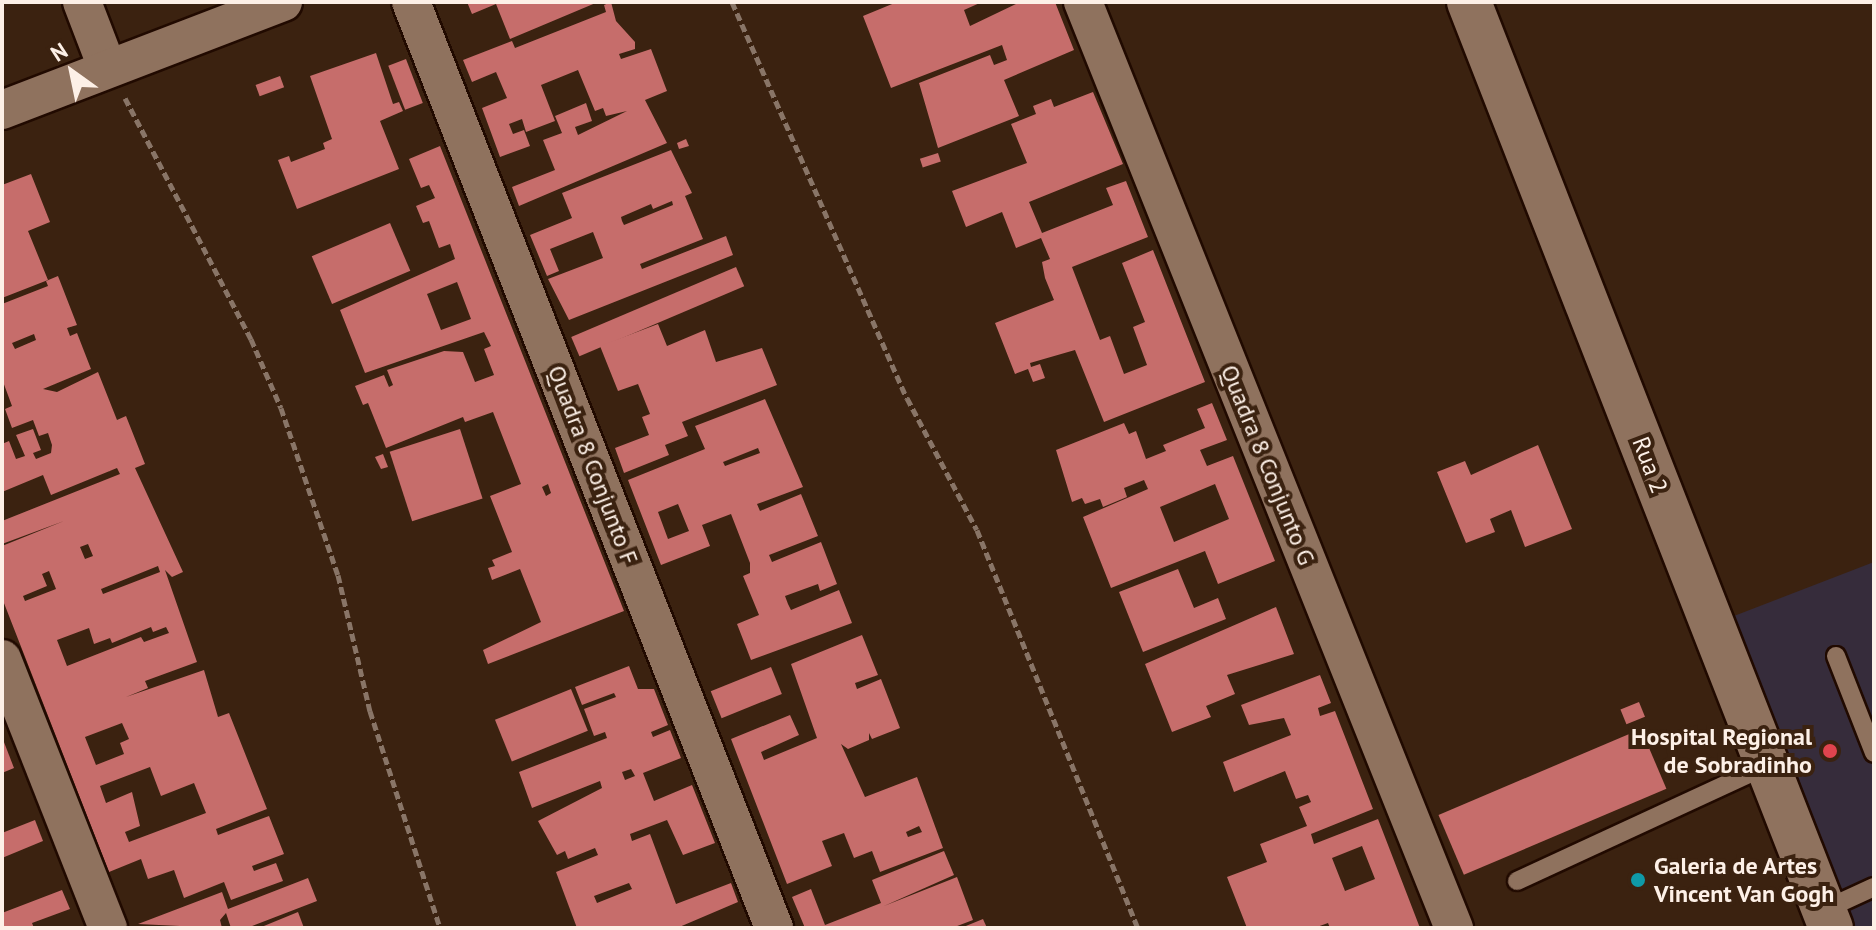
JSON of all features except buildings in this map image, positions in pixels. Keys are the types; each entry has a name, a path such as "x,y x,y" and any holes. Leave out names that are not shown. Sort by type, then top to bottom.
{"street":[{"path":"82,2 107,67"},
{"path":"2,110 107,67 283,2"},
{"name":"Quadra 8 Conjunto F","path":"411,2 774,928"},
{"name":"Quadra 8 Conjunto G","path":"1083,2 1454,928"},
{"name":"Rua 2","path":"1469,2 1827,919"},
{"path":"2,659 108,928"}],"lane":[{"path":"1836,656 1874,753"},
{"path":"1517,881 1768,765"},
{"path":"1827,919 1874,887"}],"path":[{"path":"732,2 907,398 977,530 1138,928"},
{"path":"107,67 251,339 281,408 338,575 370,711 440,928"}],"shaded area":[{"name":"Hospital Regional de Sobradinho","path":"1874,562 1874,928 1856,928 1734,616"}],"place":[{"name":"Hospital Regional de Sobradinho","path":"1830,751"},
{"name":"Galeria de Artes Vincent Van Gogh","path":"1638,880"}]}
